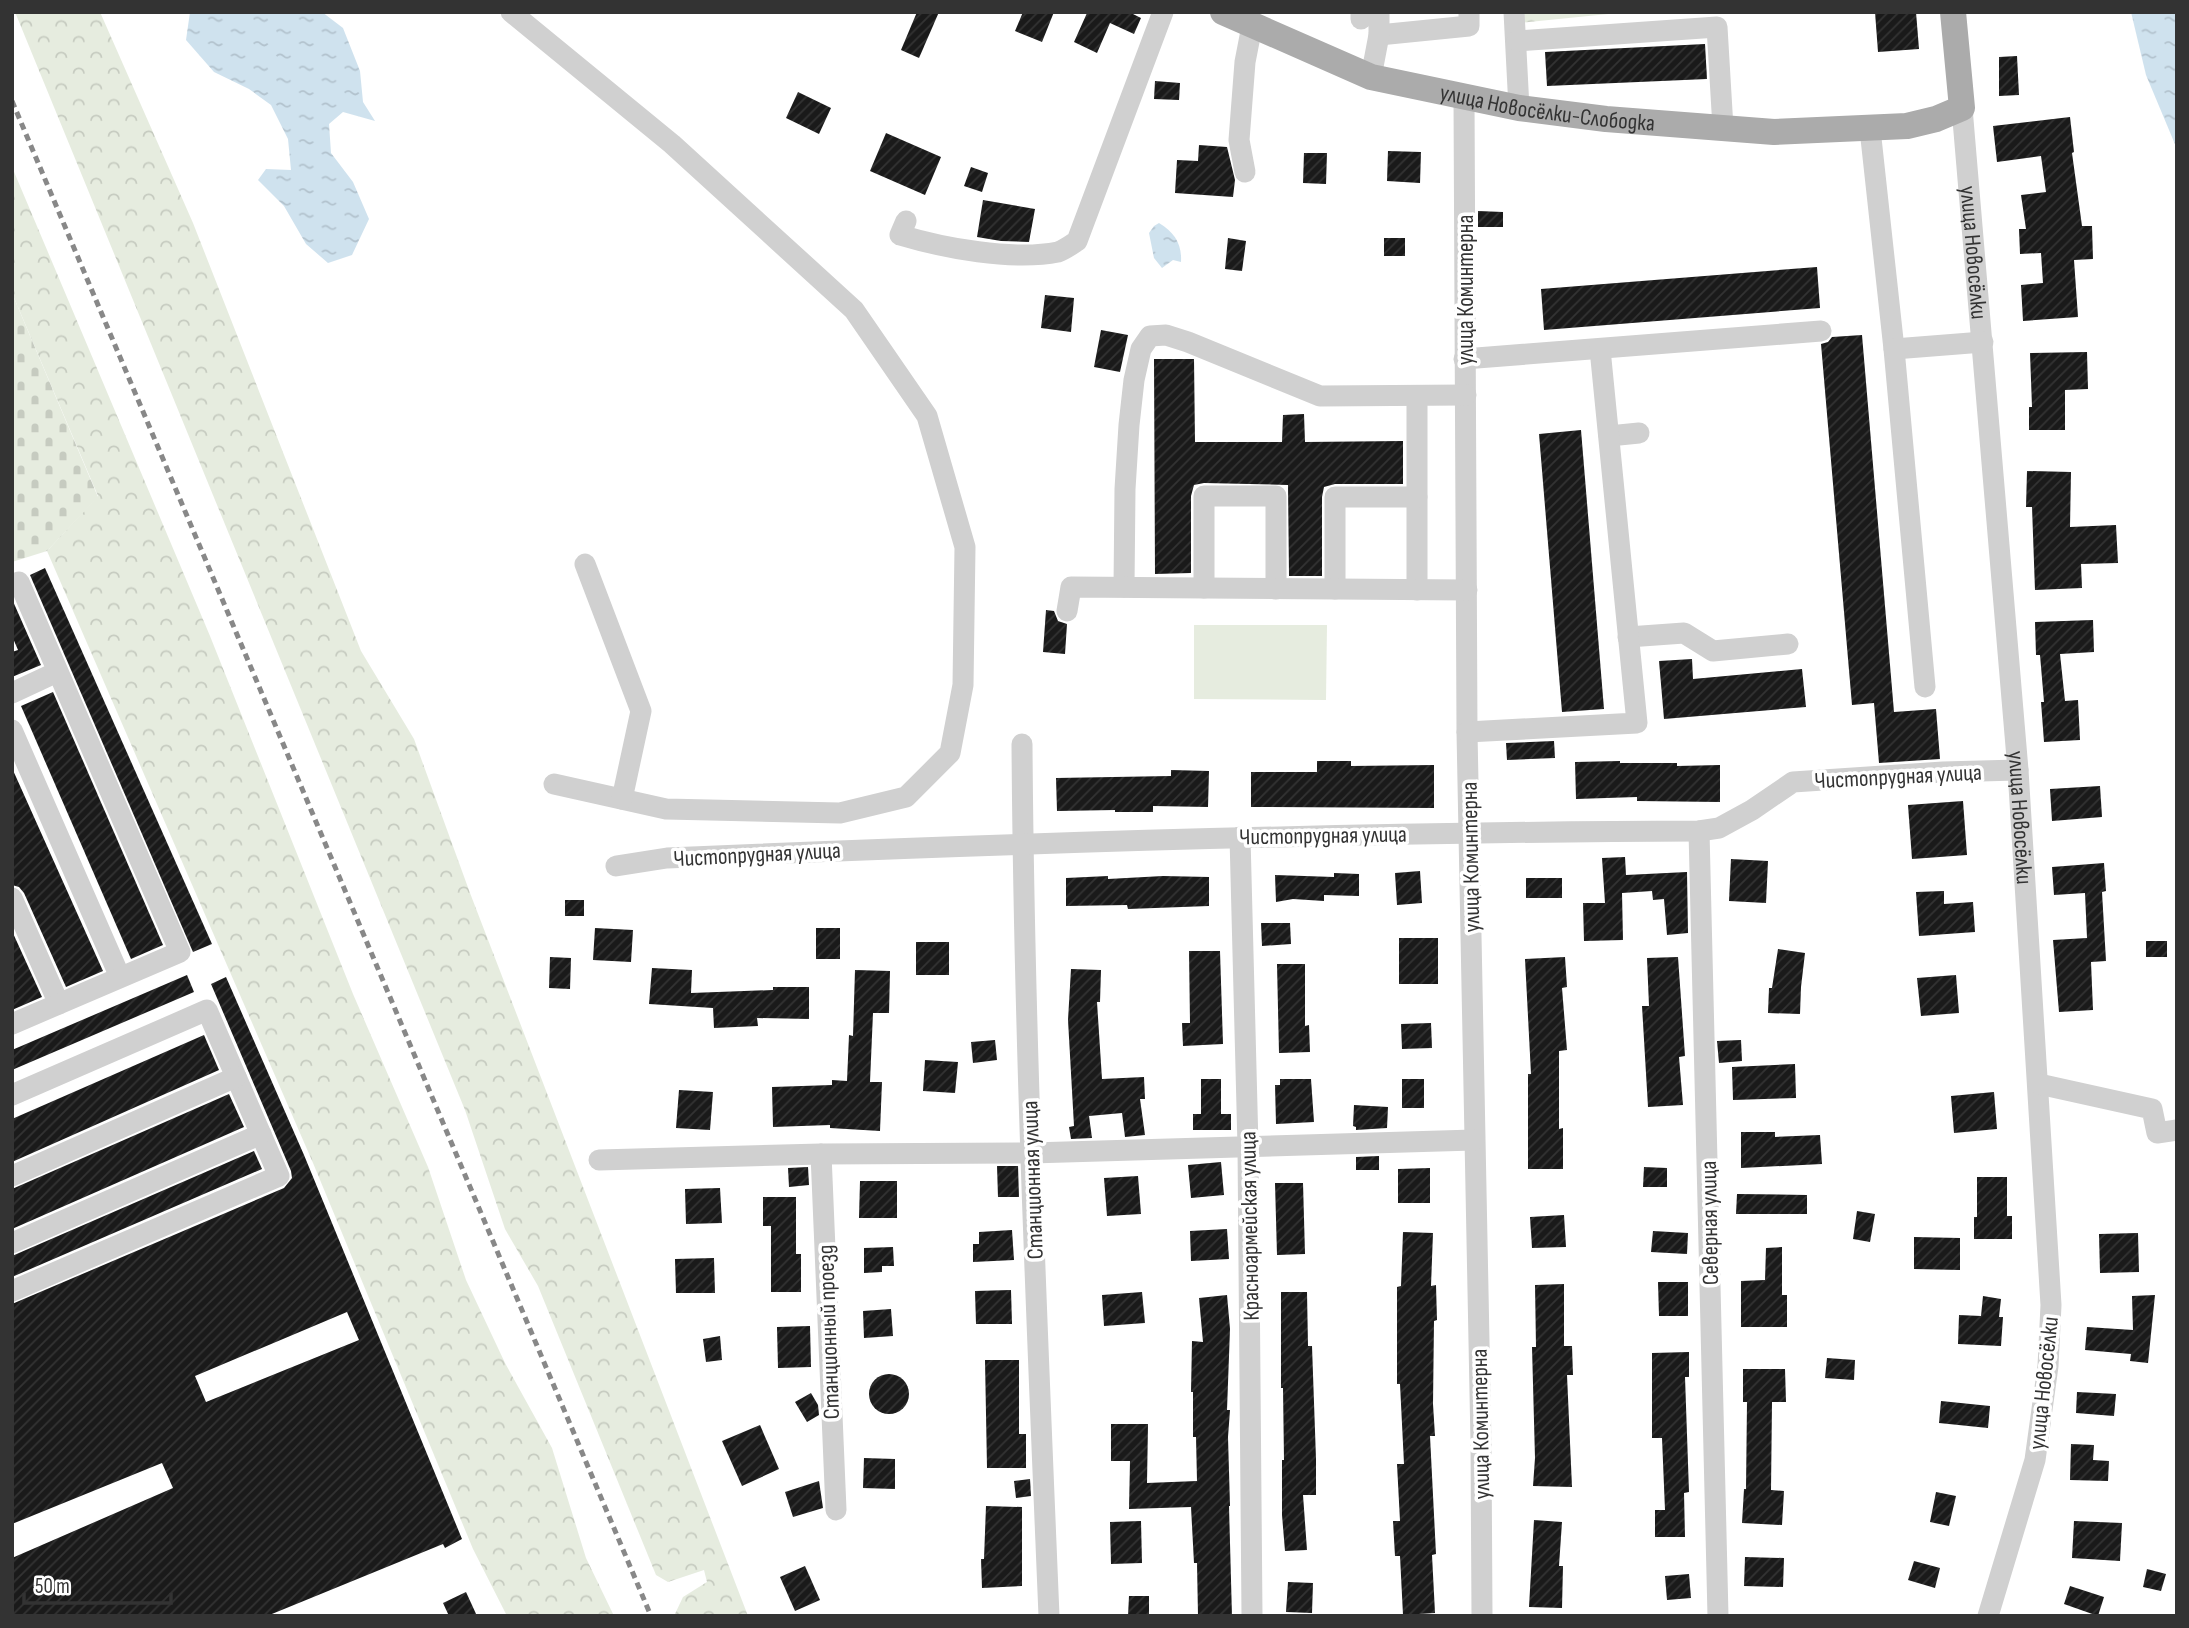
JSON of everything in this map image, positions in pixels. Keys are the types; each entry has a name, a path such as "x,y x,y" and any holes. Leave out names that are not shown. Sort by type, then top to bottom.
{"main road":[{"name":"улица Новосёлки-Слободка","path":"1223,12 1371,77 1520,108 1606,119 1774,132 1878,129 1936,119 1962,108"},
{"name":"улица Новосёлки","path":"1952,12 1962,108"}],"street":[{"path":"510,12 672,144 854,310 927,416 965,547 962,685 950,753 906,797 840,813 666,808 554,784"},
{"path":"906,221 900,234 930,244 1009,255 1060,252 1077,241 1163,12"},
{"path":"1379,35 1428,21 1469,26 1469,12"},
{"path":"1514,12 1520,108"},
{"path":"1367,14 1379,35 1371,77"},
{"path":"1245,172 1239,140 1245,62 1252,26"},
{"path":"1517,41 1717,27 1723,128"},
{"name":"улица Коминтерна","path":"1464,98 1467,732 1482,1616"},
{"name":"улица Новосёлки","path":"1962,108 2018,770 2052,1305 2049,1366 2035,1460 1988,1616"},
{"path":"1878,129 1894,349 1925,687"},
{"path":"1464,359 1821,331"},
{"path":"1124,587 1129,425 1141,349 1150,336 1166,335 1188,342 1320,396 1466,395"},
{"path":"1894,349 1983,342"},
{"path":"1467,732 1637,723 1600,349"},
{"path":"1417,396 1417,590"},
{"path":"1609,436 1639,433"},
{"path":"1205,588 1205,496 1276,496 1276,589"},
{"path":"1335,589 1335,497 1417,497"},
{"path":"585,564 641,711 622,799"},
{"path":"12,1024 180,952 19,582"},
{"path":"1067,611 1071,587 1466,590"},
{"path":"1628,638 1684,633 1713,651 1788,645"},
{"path":"12,693 57,672"},
{"path":"12,730 120,977"},
{"name":"Станционная улица","path":"1022,744 1022,843 1031,1153 1049,1616"},
{"name":"Чистопрудная улица","path":"616,866 667,858 1022,843 1469,831 1699,831 1719,828 1752,810 1793,782 2018,770"},
{"name":"Северная улица","path":"1699,831 1718,1616"},
{"name":"Красноармейская улица","path":"1240,837 1248,1146 1252,1616"},
{"path":"12,898 59,1004"},
{"path":"12,1095 207,1010 279,1176 12,1291"},
{"path":"12,1176 236,1077"},
{"path":"2039,1084 2152,1109 2157,1133 2177,1130"},
{"path":"12,1243 261,1134"},
{"path":"599,1160 821,1154 1031,1153 1474,1140"},
{"name":"Станционный проезд","path":"821,1154 836,1510"}],"green space":[{"path":"15,12 100,12 193,223 361,651 414,739 470,893 748,1616 674,1616 683,1597 707,1582 704,1570 668,1582 656,1575 538,1286 505,1229 465,1110"},
{"path":"1519,12 1628,12 1520,23"},
{"path":"12,167 210,636 353,994 428,1167 466,1280 505,1363 552,1448 586,1558 614,1616 507,1616 473,1549 313,1163 47,551 98,496 12,293"},
{"path":"12,293 98,497 47,551 12,562"},
{"path":"1194,625 1327,625 1326,700 1194,699"}],"water":[{"path":"190,12 322,12 343,28 360,71 363,102 375,121 343,112 329,124 331,153 353,182 369,219 352,255 328,263 306,244 284,206 258,180 266,169 291,170 288,139 271,105 249,89 214,72 186,40"},
{"path":"2131,12 2177,12 2177,149 2146,75"},
{"path":"1159,223 1176,240 1181,256 1181,262 1173,260 1162,268 1154,258 1149,233"}],"building":[{"path":"917,12 939,12 919,58 901,50"},
{"path":"1023,12 1054,12 1042,42 1015,31"},
{"path":"1085,12 1129,12 1141,18 1134,34 1110,23 1097,53 1074,42 1087,13"},
{"path":"1875,12 1916,12 1919,49 1878,52"},
{"path":"1705,44 1707,79 1547,86 1545,52"},
{"path":"2017,56 2019,95 1999,96 1999,57"},
{"path":"1155,81 1180,83 1179,100 1154,99"},
{"path":"798,92 831,108 819,134 786,118"},
{"path":"2070,117 2082,226 2092,226 2093,259 2074,260 2078,317 2023,321 2021,285 2043,283 2041,253 2020,254 2019,229 2026,229 2021,195 2046,192 2041,156 1997,162 1993,126"},
{"path":"886,133 941,157 925,195 870,171"},
{"path":"1199,145 1227,147 1235,180 1233,197 1175,193 1177,160 1198,161"},
{"path":"1388,151 1421,152 1420,183 1387,181"},
{"path":"1304,153 1327,153 1326,184 1303,183"},
{"path":"971,167 988,173 982,192 964,186"},
{"path":"983,200 1035,209 1029,242 977,237"},
{"path":"1478,211 1503,212 1503,227 1478,227"},
{"path":"1228,238 1246,241 1242,271 1225,269"},
{"path":"1384,238 1405,238 1405,256 1384,256"},
{"path":"1817,267 1820,308 1544,330 1541,289"},
{"path":"1045,295 1074,298 1071,332 1041,328"},
{"path":"1101,330 1128,335 1120,372 1094,367"},
{"path":"1862,335 1894,712 1936,709 1940,759 1879,763 1874,703 1852,705 1821,344 1832,337"},
{"path":"2087,352 2088,389 2065,390 2065,430 2029,430 2029,407 2032,407 2030,353"},
{"path":"1154,359 1194,359 1195,442 1282,442 1283,415 1304,414 1305,442 1403,441 1403,484 1335,484 1324,487 1322,576 1289,576 1288,485 1194,485 1191,496 1191,573 1155,574"},
{"path":"1581,430 1604,709 1562,712 1539,434"},
{"path":"2027,471 2071,472 2070,527 2116,525 2118,563 2081,564 2082,588 2035,590 2032,507 2026,507"},
{"path":"45,568 212,944 193,952 30,575"},
{"path":"12,599 41,665 12,677 12,652 18,650 12,636"},
{"path":"1046,610 1054,611 1058,621 1067,624 1065,654 1043,652"},
{"path":"2093,620 2094,652 2060,654 2065,701 2078,700 2080,740 2044,742 2041,702 2044,702 2040,655 2036,655 2035,622"},
{"path":"1692,659 1693,679 1802,669 1806,707 1664,719 1659,661"},
{"path":"53,692 163,945 131,959 21,706"},
{"path":"1554,741 1555,758 1507,760 1506,743"},
{"path":"1317,761 1351,761 1351,766 1434,765 1434,808 1251,807 1251,772 1317,772"},
{"path":"1575,762 1677,763 1677,766 1720,765 1720,802 1637,801 1637,797 1576,799"},
{"path":"12,768 103,971 66,987 24,893 19,887 12,885"},
{"path":"1171,770 1209,771 1208,807 1153,806 1153,812 1057,811 1056,778 1171,776"},
{"path":"2100,786 2102,817 2052,821 2050,789"},
{"path":"1963,801 1967,855 1912,859 1908,805"},
{"path":"1625,857 1626,875 1687,872 1688,933 1667,935 1664,899 1653,900 1652,891 1622,893 1623,940 1584,941 1583,903 1605,903 1602,858"},
{"path":"1731,859 1768,861 1766,903 1729,901"},
{"path":"2104,863 2106,891 2102,892 2106,961 2091,962 2093,1010 2059,1012 2053,940 2087,938 2085,893 2054,895 2052,867"},
{"path":"1420,871 1422,903 1397,905 1395,873"},
{"path":"1334,873 1359,874 1359,896 1324,895 1324,901 1293,899 1276,902 1275,875 1334,877"},
{"path":"1108,876 1108,879 1209,877 1209,906 1128,909 1127,905 1066,906 1066,878"},
{"path":"1526,878 1562,878 1562,898 1526,898"},
{"path":"1944,891 1944,904 1973,902 1975,932 1919,936 1916,892"},
{"path":"565,900 584,900 584,916 565,916"},
{"path":"1261,923 1290,923 1291,944 1262,946"},
{"path":"595,928 633,930 631,962 593,960"},
{"path":"816,928 840,928 840,959 816,959"},
{"path":"12,931 42,997 12,1010"},
{"path":"1399,938 1438,938 1438,984 1399,984"},
{"path":"2146,941 2167,941 2167,957 2146,957"},
{"path":"916,942 949,942 949,975 916,975"},
{"path":"1778,949 1805,953 1800,1014 1768,1013 1769,988 1772,988"},
{"path":"1189,951 1220,951 1223,1044 1183,1046 1182,1023 1190,1023"},
{"path":"550,957 571,958 570,989 549,988"},
{"path":"1565,957 1567,987 1562,988 1567,1050 1559,1051 1559,1129 1563,1128 1563,1169 1528,1169 1528,1074 1531,1074 1525,959"},
{"path":"1678,957 1685,1056 1679,1057 1683,1105 1648,1107 1642,1006 1649,1006 1647,958"},
{"path":"1277,964 1305,964 1305,1026 1309,1025 1310,1052 1279,1053"},
{"path":"652,968 692,970 691,993 809,987 809,1019 757,1018 758,1026 714,1028 713,1008 649,1004"},
{"path":"1071,969 1101,970 1100,1002 1097,1002 1102,1079 1144,1077 1145,1099 1140,1099 1145,1135 1125,1137 1122,1113 1089,1116 1092,1138 1071,1139 1069,1127 1074,1126 1068,1020"},
{"path":"855,970 890,971 889,1013 873,1013 870,1082 882,1082 880,1131 830,1128 830,1125 773,1127 772,1087 832,1085 832,1080 847,1081 849,1035 853,1036"},
{"path":"187,975 194,992 12,1070 12,1050"},
{"path":"1956,975 1959,1013 1921,1016 1917,978"},
{"path":"226,977 304,1155 462,1539 445,1548 443,1544 267,1616 12,1616 12,1558 173,1488 162,1463 12,1524 12,1304 284,1188 292,1178 211,984","holes":["347,1312 359,1340 206,1402 195,1376"]},
{"path":"1431,1023 1432,1048 1402,1049 1401,1024"},
{"path":"204,1035 219,1070 12,1162 12,1119"},
{"path":"995,1040 997,1060 973,1063 971,1042"},
{"path":"1741,1040 1742,1061 1719,1063 1717,1041"},
{"path":"925,1060 958,1062 955,1093 923,1091"},
{"path":"1795,1064 1796,1098 1733,1100 1732,1067"},
{"path":"1201,1079 1221,1079 1221,1114 1231,1114 1231,1130 1193,1130 1193,1114 1201,1114"},
{"path":"1280,1079 1311,1079 1314,1122 1276,1124 1275,1085 1280,1085"},
{"path":"1402,1079 1424,1079 1424,1108 1402,1108"},
{"path":"679,1090 713,1092 710,1130 676,1128"},
{"path":"1994,1092 1997,1129 1954,1133 1951,1096"},
{"path":"229,1094 244,1127 12,1229 12,1189"},
{"path":"1354,1105 1388,1107 1387,1128 1356,1130 1353,1126"},
{"path":"1741,1132 1775,1132 1775,1137 1820,1135 1822,1164 1741,1168"},
{"path":"254,1151 262,1169 12,1277 12,1256"},
{"path":"1379,1156 1379,1170 1356,1170 1356,1157"},
{"path":"1221,1162 1224,1195 1191,1198 1188,1165"},
{"path":"997,1166 1018,1166 1019,1197 998,1197"},
{"path":"808,1167 809,1185 789,1187 788,1168"},
{"path":"1644,1167 1667,1168 1667,1187 1643,1187"},
{"path":"1430,1168 1430,1203 1398,1203 1398,1169"},
{"path":"1138,1176 1141,1214 1107,1216 1104,1178"},
{"path":"1977,1177 2007,1177 2007,1216 2012,1216 2012,1239 1974,1239"},
{"path":"860,1181 897,1181 897,1218 859,1218"},
{"path":"1275,1183 1303,1183 1305,1254 1277,1255"},
{"path":"720,1188 722,1223 686,1224 685,1189"},
{"path":"1737,1194 1807,1195 1807,1214 1736,1214"},
{"path":"763,1197 796,1197 796,1254 801,1254 801,1292 771,1292 771,1226 763,1226"},
{"path":"1857,1211 1875,1214 1870,1242 1853,1239"},
{"path":"1564,1215 1566,1247 1532,1248 1530,1217"},
{"path":"1227,1229 1229,1259 1191,1261 1190,1231"},
{"path":"1012,1230 1014,1260 973,1262 973,1244 979,1244 979,1232"},
{"path":"1653,1231 1688,1233 1687,1254 1651,1252"},
{"path":"1403,1232 1433,1233 1431,1286 1436,1285 1437,1320 1434,1321 1435,1436 1430,1436 1436,1554 1432,1555 1435,1613 1403,1615 1400,1556 1395,1556 1393,1521 1400,1521 1397,1464 1404,1464 1400,1384 1397,1384 1397,1287 1401,1286"},
{"path":"2138,1233 2139,1272 2100,1273 2099,1234"},
{"path":"1914,1237 1960,1238 1960,1270 1914,1269"},
{"path":"893,1247 894,1266 882,1266 882,1272 864,1273 864,1248"},
{"path":"1782,1247 1782,1295 1787,1295 1787,1327 1741,1327 1741,1281 1765,1280 1766,1248"},
{"path":"714,1258 715,1293 676,1293 675,1259"},
{"path":"1658,1282 1688,1282 1688,1316 1659,1316"},
{"path":"1564,1284 1564,1346 1572,1346 1573,1375 1567,1375 1572,1487 1533,1486 1535,1458 1532,1347 1536,1347 1535,1285"},
{"path":"1011,1290 1012,1324 976,1324 975,1291"},
{"path":"1142,1292 1145,1323 1104,1326 1102,1295"},
{"path":"1281,1292 1307,1292 1308,1346 1312,1346 1316,1495 1303,1495 1307,1550 1285,1551 1282,1515 1284,1460"},
{"path":"1227,1295 1230,1329 1227,1410 1230,1410 1228,1437 1232,1616 1198,1616 1197,1563 1194,1563 1191,1507 1129,1509 1130,1461 1111,1461 1111,1424 1148,1424 1147,1483 1197,1481 1191,1392 1192,1341 1203,1342 1199,1298"},
{"path":"2155,1295 2148,1363 2130,1361 2131,1354 2085,1350 2087,1327 2133,1330 2132,1296"},
{"path":"1983,1296 2001,1299 2001,1346 1958,1344 1959,1315 1981,1316"},
{"path":"891,1309 893,1336 864,1338 863,1311"},
{"path":"810,1326 811,1367 778,1368 777,1327"},
{"path":"720,1336 722,1360 706,1362 703,1339"},
{"path":"1689,1352 1689,1377 1685,1377 1689,1492 1684,1493 1685,1537 1655,1537 1655,1510 1665,1510 1662,1438 1652,1438 1652,1353"},
{"path":"1827,1358 1855,1360 1854,1380 1825,1378"},
{"path":"985,1360 1019,1360 1019,1434 1026,1434 1026,1468 987,1468"},
{"path":"1743,1369 1785,1369 1786,1402 1772,1402 1771,1490 1784,1491 1782,1525 1742,1523 1746,1489 1747,1402 1743,1402"},
{"path":"889,1374 897,1375 903,1380 908,1386 908,1402 903,1408 897,1413 889,1414 881,1413 875,1408 870,1402 869,1394 870,1386 875,1380 881,1375"},
{"path":"2077,1392 2116,1394 2114,1416 2076,1413"},
{"path":"811,1393 818,1405 819,1415 807,1422 795,1402"},
{"path":"1941,1401 1990,1406 1988,1428 1939,1423"},
{"path":"760,1425 779,1469 742,1486 722,1441"},
{"path":"2071,1444 2094,1445 2093,1460 2109,1461 2108,1481 2070,1480"},
{"path":"864,1458 895,1459 895,1489 863,1488"},
{"path":"1030,1479 1031,1496 1016,1498 1014,1481"},
{"path":"819,1481 823,1508 793,1517 785,1492"},
{"path":"1936,1492 1956,1496 1949,1526 1930,1522"},
{"path":"986,1506 1022,1507 1022,1586 982,1588 981,1559 984,1559"},
{"path":"1534,1520 1562,1522 1559,1566 1563,1566 1562,1608 1529,1607"},
{"path":"1141,1521 1142,1563 1111,1564 1110,1522"},
{"path":"2074,1521 2122,1523 2120,1561 2072,1558"},
{"path":"1745,1557 1784,1558 1783,1587 1744,1586"},
{"path":"1914,1561 1940,1568 1935,1588 1908,1580"},
{"path":"805,1566 820,1600 795,1611 780,1577"},
{"path":"2147,1569 2166,1574 2161,1591 2143,1587"},
{"path":"1689,1574 1691,1598 1667,1600 1665,1576"},
{"path":"1288,1582 1313,1583 1312,1613 1286,1612"},
{"path":"2070,1586 2104,1597 2098,1616 2064,1604"},
{"path":"466,1592 477,1616 449,1616 443,1603"},
{"path":"1129,1596 1149,1596 1149,1616 1128,1616"}],"railway":[{"path":"12,101 651,1616"}]}
